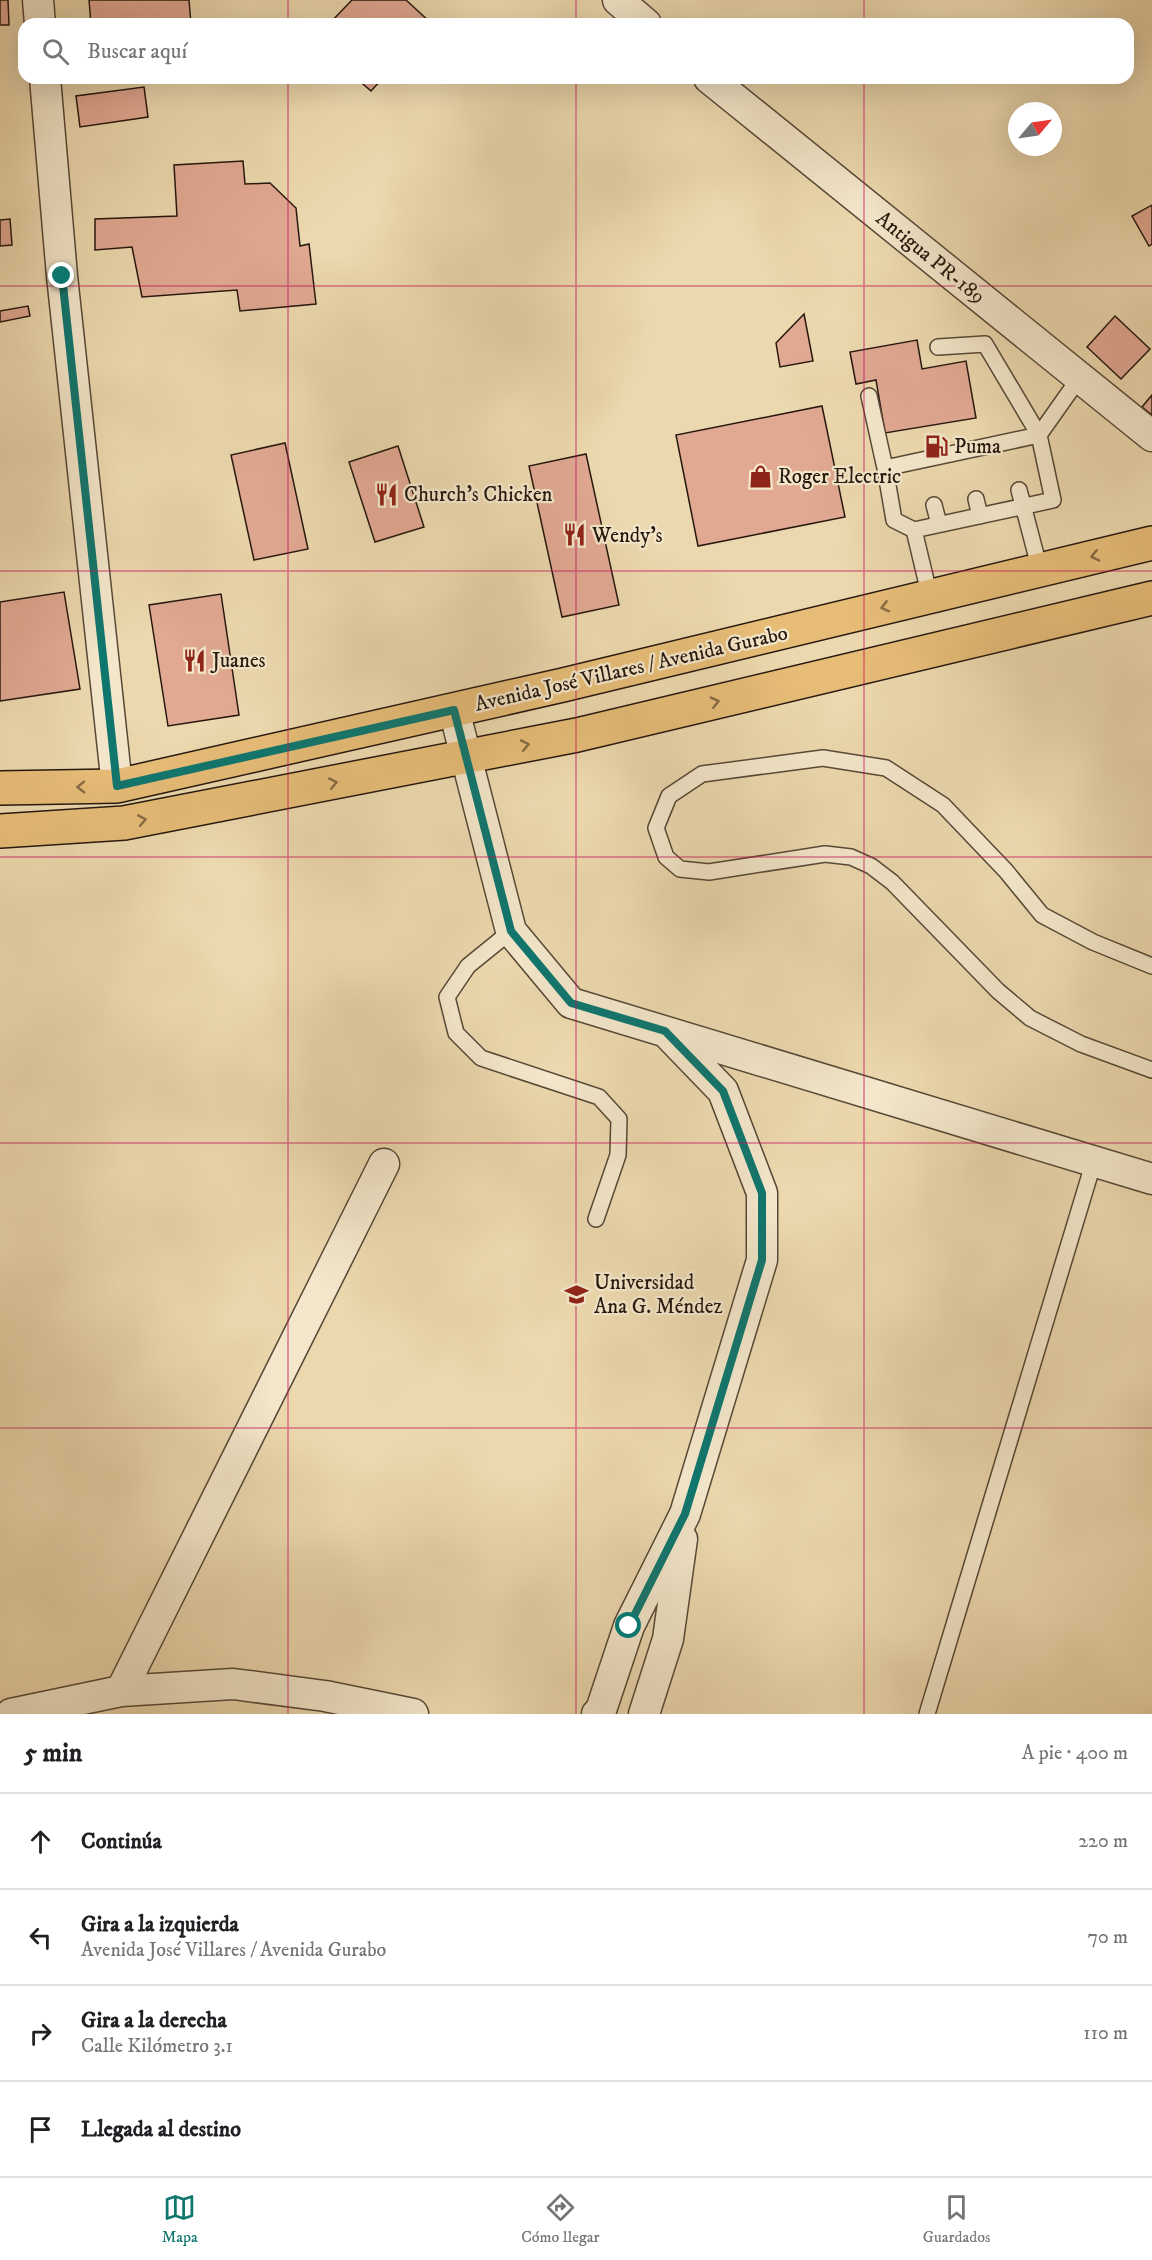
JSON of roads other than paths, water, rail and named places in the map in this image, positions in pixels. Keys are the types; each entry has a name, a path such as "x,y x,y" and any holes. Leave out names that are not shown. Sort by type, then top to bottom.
{"main road":[{"name":"Avenida José Villares / Avenida Gurabo","path":"0,788 117,786 454,710 1152,543"},
{"path":"0,831 124,823 578,735 1152,598"}],"street":[{"path":"38,0 40,18"},
{"path":"618,0 638,18"},
{"path":"46,84 63,288 117,786"},
{"name":"Antigua PR-189","path":"716,84 1152,435"},
{"path":"454,710 511,931 571,1003 1152,1179"},
{"path":"644,1714 668,1639 685,1514 762,1260 762,1193 723,1091 665,1031"},
{"path":"121,1691 384,1164"},
{"path":"597,1714 601,1710 629,1626 685,1514"},
{"path":"11,1714 121,1691 233,1684 325,1696 413,1714"}],"lane":[{"path":"869,396 894,520 914,530 1053,500 1040,435 985,344 938,347"},
{"path":"885,468 925,467 1009,448 1040,435 1080,378"},
{"path":"1019,490 1040,570"},
{"path":"976,499 980,516"},
{"path":"934,505 939,524"},
{"path":"914,530 930,597"},
{"path":"1152,966 1093,942 1041,915 1006,871 943,805 886,768 823,758 702,774 669,795 656,828 666,857 680,869 709,872 825,854 851,857 871,866 892,882 998,992 1030,1018 1081,1044 1152,1070"},
{"path":"511,931 468,966 447,997 456,1033 481,1058 599,1097 619,1119 618,1155 596,1219"},
{"path":"927,1714 1094,1161"}],"place":[{"name":"Puma","path":"936,446"},
{"name":"Roger Electric","path":"760,476"},
{"name":"Church's Chicken","path":"386,494"},
{"name":"Wendy's","path":"574,535"},
{"name":"Juanes","path":"194,660"},
{"name":"Universidad Ana G. Méndez","path":"576,1294"}]}
